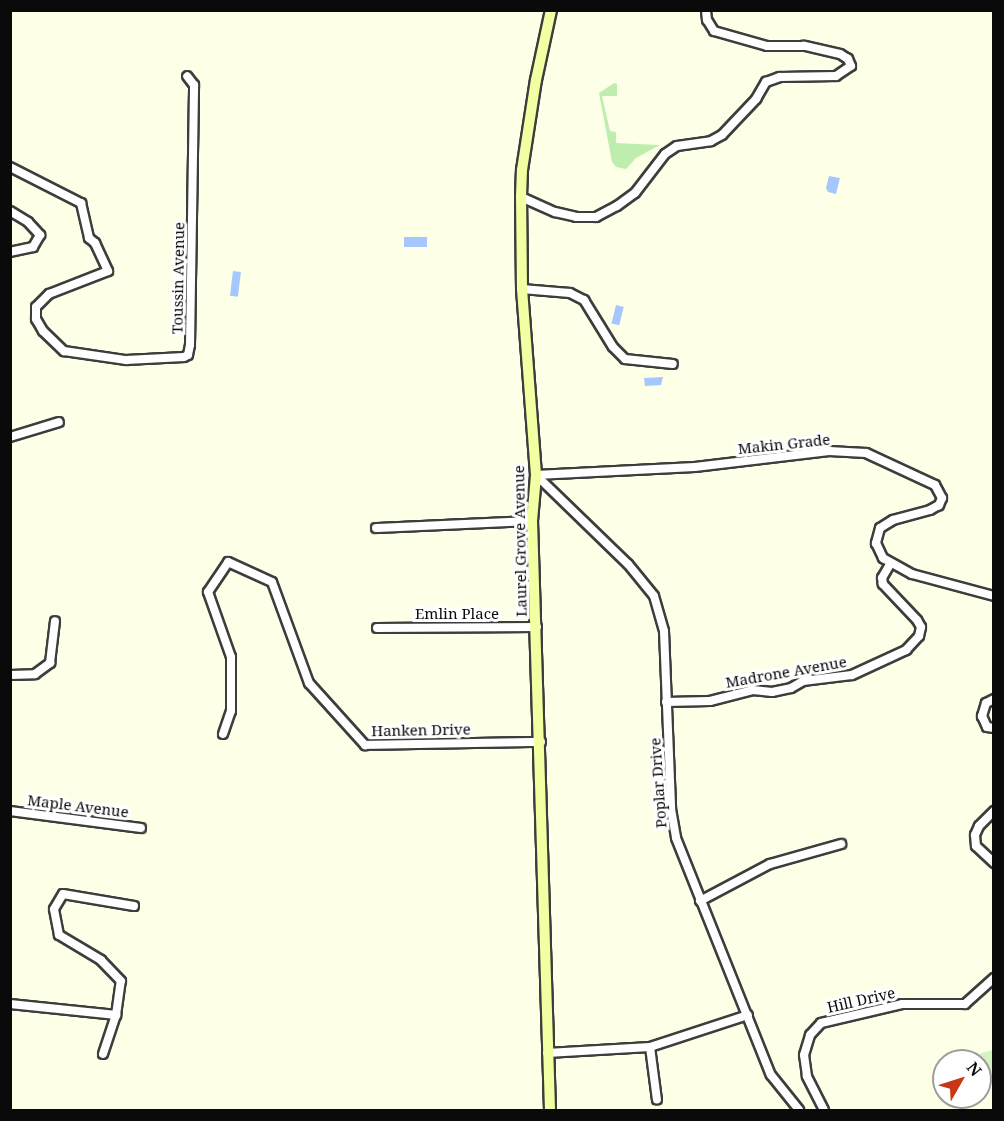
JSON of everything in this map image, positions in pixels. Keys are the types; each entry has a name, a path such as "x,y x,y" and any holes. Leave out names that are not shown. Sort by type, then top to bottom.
{"street":[{"name":"Laurel Grove Avenue","path":"550,1110 541,742 532,521 536,475 522,289 521,197 522,170 536,82 551,10"},
{"path":"521,197 555,212 576,217 596,217 635,193 665,154 677,146 711,141 722,135 756,99 766,82 780,77 836,76 851,66 848,59 840,54 804,46 767,46 714,31 707,20 706,10"},
{"name":"Toussin Avenue","path":"10,167 81,203 89,238 95,243 108,271 49,294 36,307 36,319 43,331 64,351 126,360 184,357 188,354 190,345 194,85 187,76"},
{"path":"10,211 28,222 40,236 33,248 10,252"},
{"path":"522,289 570,293 584,300 613,347 625,359 673,364"},
{"path":"10,437 59,422"},
{"name":"Makin Grade","path":"536,475 695,467 829,451 866,453 935,485 942,498 939,505 930,510 893,520 880,528 876,535 878,551 890,564"},
{"name":"Poplar Drive","path":"536,475 628,564 654,596 664,631 673,826 700,901 771,1075 799,1110"},
{"path":"376,528 532,521"},
{"name":"Hanken Drive","path":"223,734 231,711 231,657 208,592 228,562 272,582 309,683 365,745 541,742"},
{"path":"890,564 912,573 993,596"},
{"name":"Madrone Avenue","path":"666,702 710,701 753,690 772,692 791,688 802,681 852,675 906,650 919,636 921,627 918,620 883,584 882,578 890,564"},
{"path":"10,675 35,674 50,663 55,621"},
{"name":"Emlin Place","path":"377,628 537,627"},
{"path":"993,699 986,703 982,716 987,727 993,728"},
{"path":"993,810 975,835 976,846 993,863"},
{"name":"Maple Avenue","path":"10,811 141,828"},
{"path":"700,901 770,864 841,844"},
{"path":"103,1054 116,1015 121,981 102,960 59,934 54,909 63,894 134,906"},
{"name":"Hill Drive","path":"824,1110 807,1076 804,1055 810,1035 822,1023 902,1004 966,1004 993,978"},
{"path":"10,1004 116,1015"},
{"path":"547,1053 650,1047 748,1014"},
{"path":"650,1047 657,1100"}],"green space":[{"path":"614,83 617,84 617,96 602,96 610,131 616,132 616,143 660,145 636,158 626,169 616,167 612,162 599,93"},
{"path":"992,1050 993,1050 992,1077"}],"water":[{"path":"829,176 840,178 836,194 828,192 826,188"},
{"path":"404,237 427,237 427,247 404,247"},
{"path":"233,271 241,272 238,297 230,296"},
{"path":"616,305 624,307 619,325 611,323"},
{"path":"663,377 661,385 645,386 644,378"}]}
